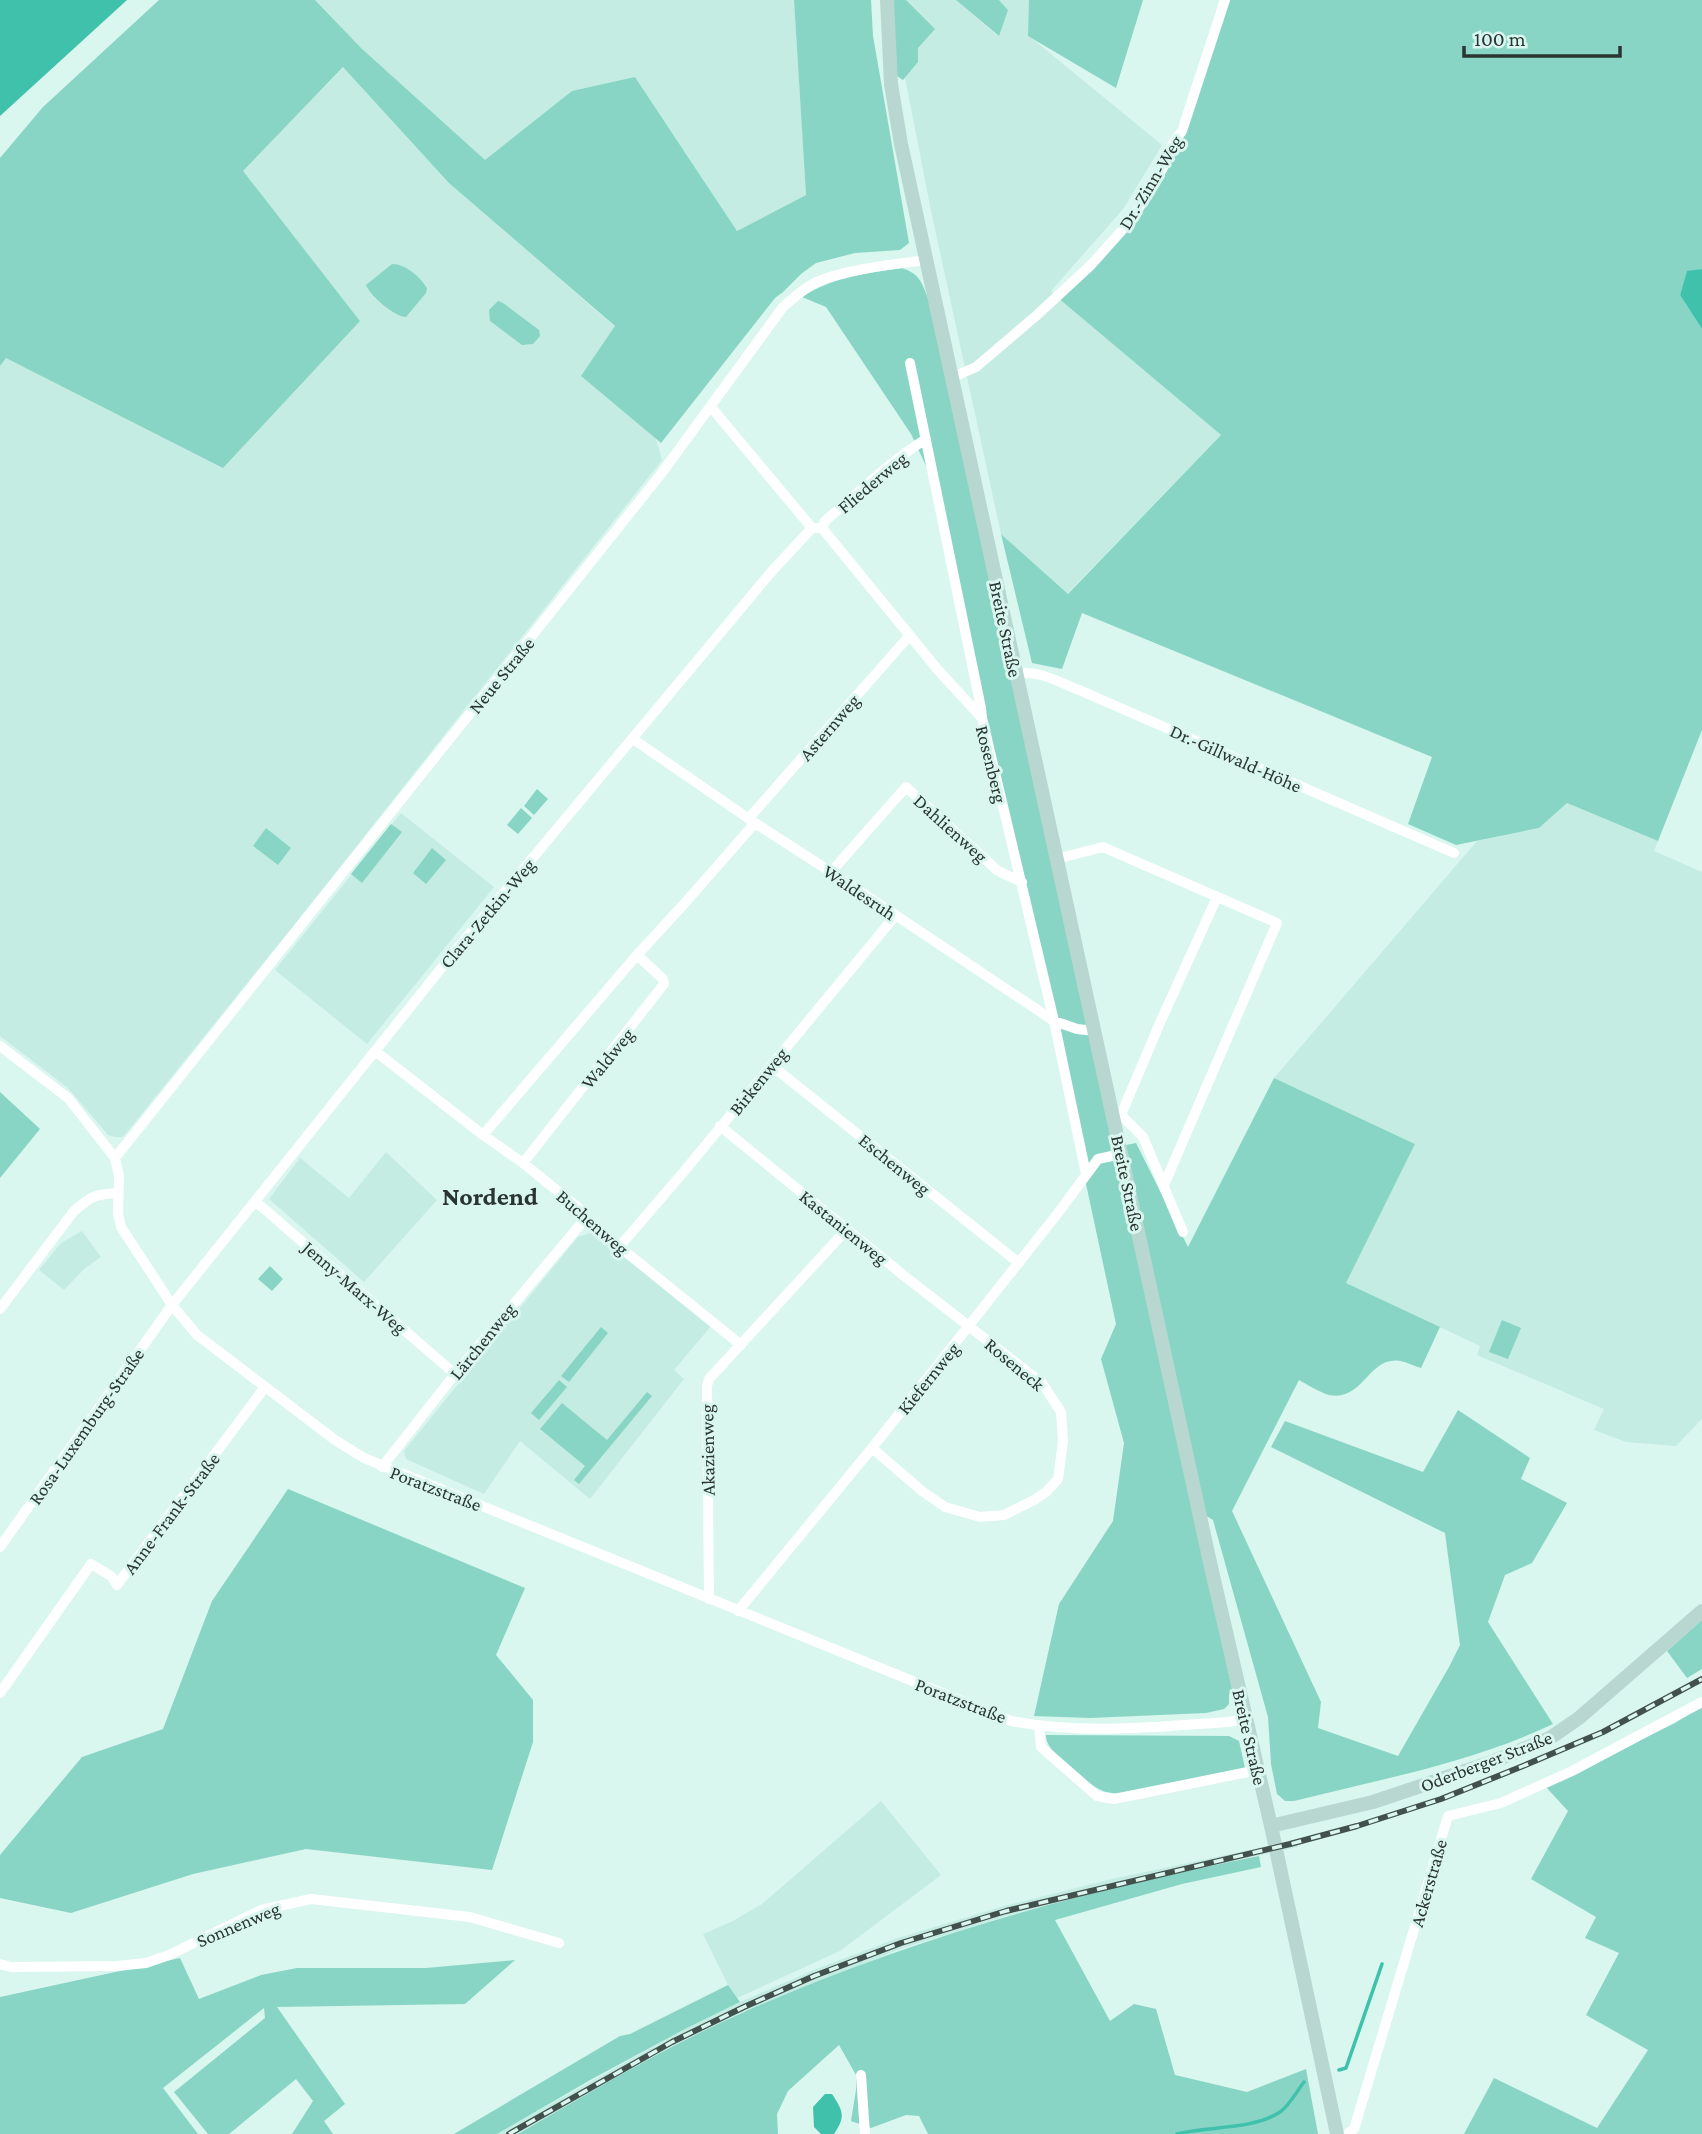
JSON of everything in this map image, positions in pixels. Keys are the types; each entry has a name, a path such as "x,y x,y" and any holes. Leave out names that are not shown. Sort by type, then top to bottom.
{"main road":[{"name":"Breite Straße","path":"887,0 891,84 901,144 1094,1031 1117,1116 1121,1154 1337,2134"},
{"name":"Oderberger Straße","path":"1271,1826 1373,1802 1492,1762 1550,1738 1579,1718 1702,1611"}],"street":[{"name":"Dr.-Zinn-Weg","path":"951,378 976,367 1037,315 1091,265 1133,218 1182,131 1225,0"},
{"name":"Neue Straße","path":"116,1158 580,576 711,407 783,307 803,290 829,277 926,260"},
{"path":"910,363 982,718"},
{"name":"Rosenberg","path":"711,407 982,718 1054,1021 1086,1174"},
{"name":"Fliederweg","path":"817,528 904,453 926,439"},
{"name":"Clara-Zetkin-Weg","path":"172,1305 455,951 772,571 817,528"},
{"name":"Asternweg","path":"752,821 910,635"},
{"name":"Dr.-Gillwald-Höhe","path":"1015,674 1039,674 1079,690 1454,853"},
{"name":"Waldesruh","path":"633,739 1054,1021 1077,1029 1094,1031"},
{"name":"Dahlienweg","path":"831,872 906,787 998,871 1022,882"},
{"path":"484,1135 637,954 684,904 752,821"},
{"path":"1056,859 1103,847 1277,923 1164,1185"},
{"path":"1183,1232 1143,1137 1117,1116 1217,897"},
{"name":"Birkenweg","path":"620,1246 895,916"},
{"name":"Waldweg","path":"523,1163 664,984 663,979 637,954"},
{"path":"0,1046 68,1098 116,1158"},
{"name":"Buchenweg","path":"375,1051 523,1163 581,1210 585,1219 741,1345"},
{"name":"Eschenweg","path":"771,1065 1019,1263"},
{"name":"Kastanienweg","path":"720,1126 969,1326"},
{"name":"Kiefernweg","path":"738,1611 872,1448 1098,1159 1121,1154"},
{"name":"Poratzstraße","path":"116,1158 121,1227 172,1305 197,1335 347,1448 382,1467 1012,1721 1039,1726 1103,1729 1246,1719"},
{"path":"0,1308 74,1211 89,1198 118,1193"},
{"name":"Jenny-Marx-Weg","path":"255,1201 455,1374"},
{"name":"Lärchenweg","path":"382,1467 455,1374 585,1219"},
{"name":"Akazienweg","path":"709,1600 706,1386 709,1379 847,1229"},
{"name":"Rosa-Luxemburg-Straße","path":"0,1547 172,1305"},
{"name":"Roseneck","path":"872,1448 945,1507 980,1517 1004,1515 1034,1500 1058,1479 1063,1441 1061,1412 1054,1399 1042,1383 969,1326"},
{"name":"Anne-Frank-Straße","path":"0,1693 91,1564 111,1576 117,1585 265,1388"},
{"name":"Ackerstraße","path":"1347,2134 1354,2129 1448,1816 1501,1802 1572,1771 1702,1702"},
{"path":"1039,1726 1041,1747 1097,1796 1114,1799 1258,1770"},
{"name":"Sonnenweg","path":"0,1964 11,1968 146,1963 169,1955 261,1910 312,1899 470,1917 559,1943"},
{"path":"861,2075 865,2134"}],"shaded area":[{"path":"0,0 127,0 0,116"},
{"path":"159,0 315,0 361,48 485,160 572,91 635,77 737,231 806,195 794,0 871,0 873,36 909,243 900,250 855,253 816,263 801,274 775,298 661,443 581,376 615,326 449,183 343,67 243,171 360,321 223,468 6,358 0,366 0,158 43,107"},
{"path":"315,0 794,0 806,195 737,231 635,77 450,183 615,327 582,376 656,439 662,460 123,1137 115,1137 108,1135 68,1088 0,1036 0,366 6,358 360,321 242,171 361,49"},
{"path":"893,0 906,0 935,29 918,48 918,62 903,80 897,76"},
{"path":"898,0 956,0 998,36 1008,10 999,0 1029,0 1029,36 1162,145 1124,208 1051,291 1221,435 1067,594 1001,534 930,206 903,67"},
{"path":"956,0 999,0 1008,10 999,36"},
{"path":"1029,0 1143,0 1116,88 1028,36"},
{"path":"1225,0 1702,0 1702,269 1687,272 1680,295 1702,329 1702,730 1658,841 1567,803 1539,828 1456,845 1408,824 1432,757 1082,613 1062,669 1032,663 1001,534 1068,594 1221,435 1057,297 1133,218 1163,168"},
{"path":"392,264 412,272 427,288 426,293 406,317 383,305 366,285"},
{"path":"901,268 919,278 928,298 1233,1693 1229,1694 1229,1704 1224,1709 1206,1713 1090,1718 1034,1716 1059,1604 1113,1521 1124,1443 1101,1359 1116,1324 927,468 911,434 826,307 802,297 837,281"},
{"path":"1702,269 1702,329 1680,295 1687,271"},
{"path":"498,301 539,330 540,336 533,344 522,345 490,321 489,310"},
{"path":"537,789 548,799 534,815 524,806"},
{"path":"1567,803 1658,841 1654,851 1702,872 1702,1419 1676,1446 1626,1442 1594,1430 1604,1409 1477,1355 1480,1346 1346,1283 1415,1144 1274,1078 1477,841 1539,828"},
{"path":"521,808 532,818 518,834 507,825"},
{"path":"401,813 494,887 367,1044 275,970"},
{"path":"391,824 402,832 362,883 351,874"},
{"path":"266,828 291,848 278,865 253,846"},
{"path":"432,848 446,860 426,884 413,873"},
{"path":"1274,1078 1415,1144 1346,1283 1440,1327 1421,1368 1389,1361 1380,1365 1350,1392 1341,1395 1325,1394 1299,1380 1232,1511 1321,1702 1318,1728 1398,1756 1460,1645 1445,1533 1271,1447 1285,1421 1423,1472 1458,1410 1530,1458 1521,1479 1567,1503 1532,1563 1505,1575 1488,1622 1553,1724 1522,1738 1458,1760 1294,1801 1285,1801 1277,1794 1271,1764 1268,1717 1213,1520 1205,1515 1126,1145 1136,1143 1188,1247"},
{"path":"0,1092 40,1129 0,1178"},
{"path":"386,1152 437,1200 364,1282 269,1199 300,1158 349,1198"},
{"path":"82,1231 101,1257 84,1269 64,1290 39,1270 61,1243"},
{"path":"593,1232 712,1325 674,1370 684,1379 590,1499 520,1441 484,1494 406,1459 404,1451 578,1237"},
{"path":"270,1266 283,1279 272,1291 258,1279"},
{"path":"1502,1320 1521,1328 1508,1359 1489,1352"},
{"path":"601,1327 608,1333 569,1382 561,1376"},
{"path":"559,1380 567,1387 539,1420 531,1413"},
{"path":"647,1392 652,1396 579,1484 574,1480 585,1466 540,1429 562,1403 607,1440"},
{"path":"288,1489 525,1588 496,1655 533,1700 533,1742 492,1870 306,1849 193,1874 71,1913 0,1898 0,1855 82,1757 163,1729 212,1601"},
{"path":"1702,1620 1702,1669 1687,1678 1667,1651"},
{"path":"1702,1706 1702,2134 1464,2134 1494,2078 1597,2128 1648,2050 1586,2015 1619,1953 1585,1938 1596,1917 1531,1879 1568,1811 1546,1787 1675,1723"},
{"path":"1046,1735 1229,1736 1239,1741 1245,1768 1118,1794 1109,1793 1069,1768 1052,1750"},
{"path":"881,1801 941,1875 840,1951 737,1998 703,1934 762,1904"},
{"path":"1297,1840 1298,1847 1113,1887 903,1948 741,2013 689,2038 518,2134 497,2134 685,2029 740,2002 898,1938 1004,1906 1112,1879"},
{"path":"1259,1856 1261,1867 1182,1884 1055,1920 1110,2021 1134,2004 1156,2009 1175,2075 1247,2092 1306,2069 1318,2134 928,2134 919,2116 906,2115 871,2128 851,2121 856,2075 839,2045 788,2091 777,2114 778,2134 518,2134 628,2070 713,2026 868,1962 996,1920 1061,1902"},
{"path":"180,1958 199,1999 261,1975 297,1968 426,1968 515,1960 465,2004 277,2007 345,2104 324,2121 333,2134 292,2134 313,2101 296,2079 229,2134 208,2134 174,2092 265,2018 264,2008 163,2088 198,2134 0,2134 0,1997"},
{"path":"728,1985 740,2002 592,2079 497,2134 454,2134 620,2036 630,2034"},
{"path":"825,2094 832,2094 842,2114 834,2134 821,2134 814,2127 813,2107"}],"waterway":[{"path":"1339,2070 1346,2068 1382,1964"},
{"path":"1177,2134 1243,2125 1269,2118 1287,2106 1304,2082"}],"railway":[{"path":"509,2134 672,2042 814,1976 901,1943 1006,1911 1290,1844 1441,1799 1603,1732 1702,1679"}],"district":[{"name":"Nordend","path":"490,1196"}]}
